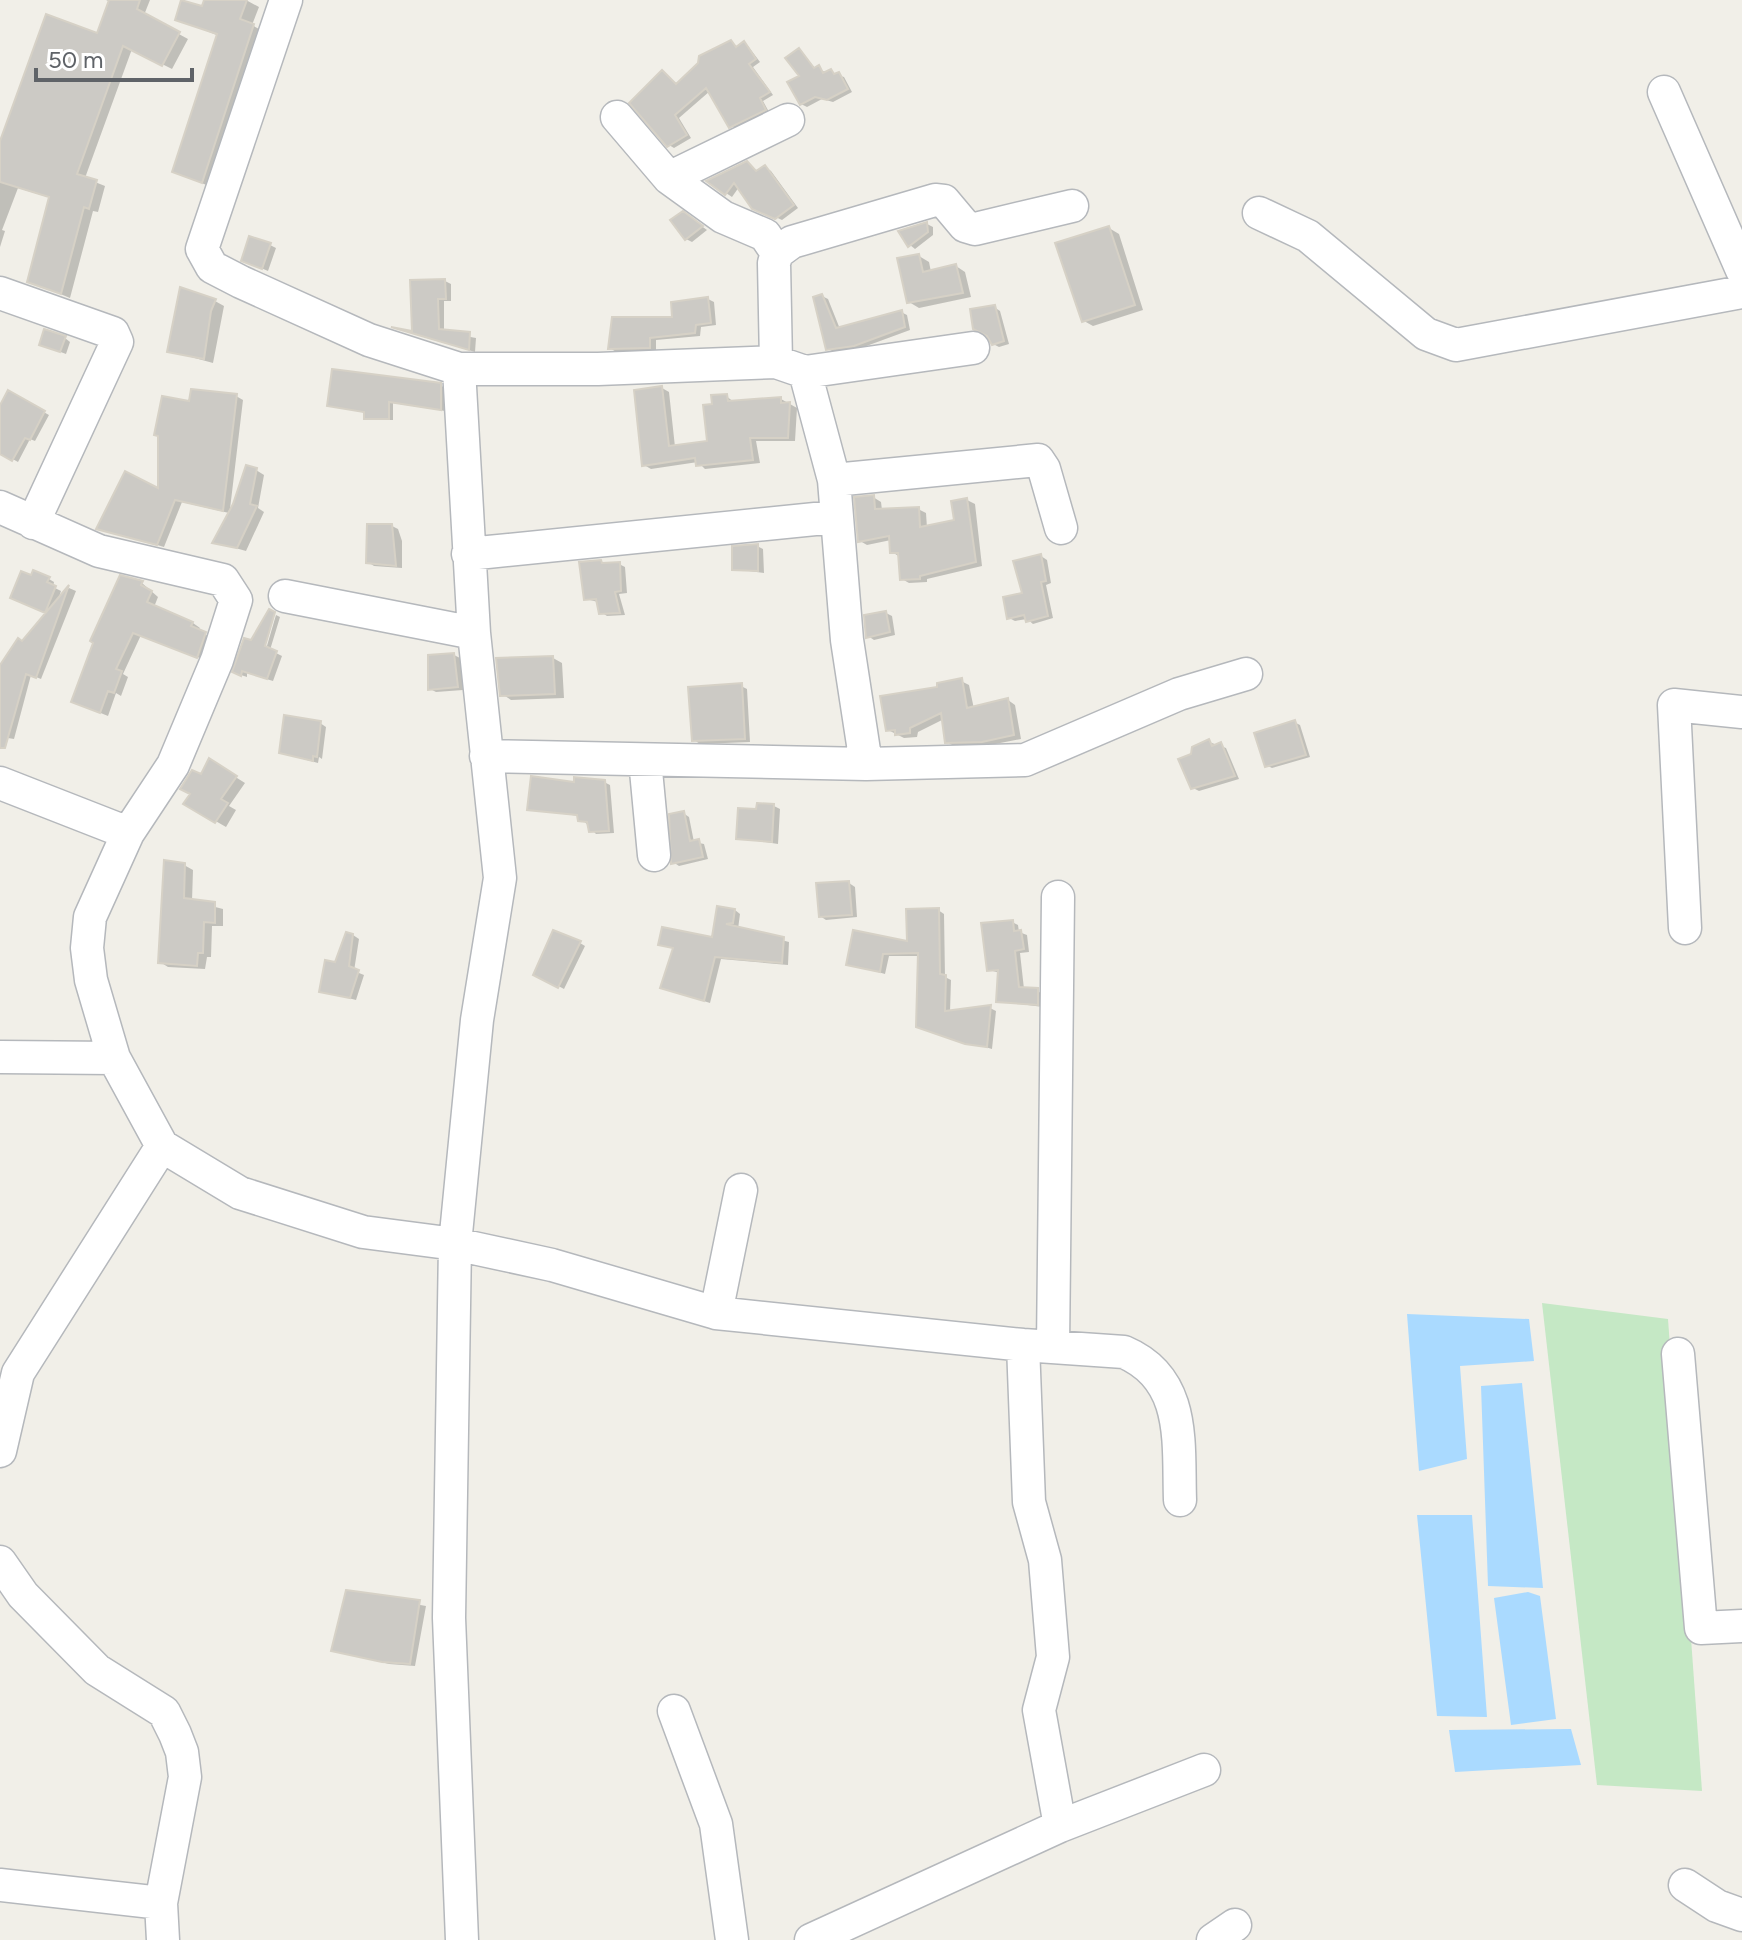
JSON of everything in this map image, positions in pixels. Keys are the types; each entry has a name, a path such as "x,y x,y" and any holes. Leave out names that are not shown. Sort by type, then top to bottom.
{"street":[{"path":"286,0 202,249 212,267 241,282 369,340 459,369 790,367 973,348"},
{"path":"1664,92 1742,270"},
{"path":"617,117 669,178 723,217 765,235 777,253"},
{"path":"669,178 788,120"},
{"path":"866,764 847,640 834,480 790,367 773,273 777,253 792,242 935,200 944,201 965,226 975,229 1072,206"},
{"path":"1259,213 1308,236 1426,334 1456,345 1742,292"},
{"path":"0,293 113,333 117,342 33,523"},
{"path":"459,369 474,633 500,878 477,1020 455,1244 449,1618 462,1940"},
{"path":"834,480 1038,460 1044,469 1061,528"},
{"path":"0,507 99,551 223,580 236,600 217,660 173,765 128,833 90,917 87,948 91,980 114,1058 162,1146 240,1193 363,1232 455,1244 552,1265 716,1313 1124,1352 1140,1358 1157,1374 1177,1411 1180,1500"},
{"path":"468,554 835,517"},
{"path":"285,596 474,633"},
{"path":"486,756 866,764 1025,760 1179,694 1246,674"},
{"path":"1685,928 1674,705 1742,712"},
{"path":"645,760 654,855"},
{"path":"0,783 128,833"},
{"path":"1058,897 1029,1502 1045,1560 1053,1657 1039,1710 1060,1826"},
{"path":"0,1057 114,1058"},
{"path":"0,1451 9,1371 162,1146"},
{"path":"716,1313 741,1190"},
{"path":"1678,1354 1701,1628 1742,1626"},
{"path":"0,1562 23,1595 97,1670 164,1712 182,1752 185,1777 161,1903 163,1940"},
{"path":"674,1711 716,1824 732,1940"},
{"path":"811,1940 1060,1826 1204,1770"},
{"path":"0,1885 161,1903"},
{"path":"1685,1885 1717,1906 1742,1915"}],"green space":[{"path":"1542,1303 1668,1319 1702,1791 1597,1785"}],"water":[{"path":"1407,1314 1529,1319 1534,1361 1460,1366 1467,1459 1419,1471"},
{"path":"1522,1383 1543,1588 1488,1586 1481,1386"},
{"path":"1417,1515 1472,1515 1487,1717 1437,1716"},
{"path":"1528,1592 1540,1596 1556,1719 1511,1725 1494,1598"},
{"path":"1571,1729 1581,1765 1455,1772 1449,1730"}],"building":[{"path":"109,0 140,0 137,9 180,32 162,66 123,46 77,174 97,180 89,209 84,207 61,294 27,282 49,197 0,182 0,141 46,14 97,33"},
{"path":"181,0 202,6 204,0 247,0 240,19 254,24 202,183 172,172 217,34 175,20"},
{"path":"731,40 736,47 744,41 756,59 749,64 770,92 760,98 766,110 729,128 706,88 675,115 687,135 667,147 629,103 662,70 676,84 698,63 699,56"},
{"path":"799,48 814,68 819,65 823,73 831,69 834,74 839,72 848,89 827,100 815,97 800,105 787,82 799,76 785,58"},
{"path":"747,161 756,171 765,165 794,205 775,219 752,209 734,183 725,195 706,181"},
{"path":"683,211 703,226 685,240 670,220"},
{"path":"927,222 928,232 908,247 898,231"},
{"path":"1109,226 1135,305 1082,322 1055,243"},
{"path":"249,236 271,243 262,269 241,261"},
{"path":"919,254 923,272 956,264 963,293 907,303 897,258"},
{"path":"445,279 446,299 438,299 439,329 470,332 469,350 391,327 412,331 410,280"},
{"path":"180,287 216,299 211,311 204,359 167,352"},
{"path":"822,294 836,328 902,310 905,327 854,346 826,350 813,297"},
{"path":"708,297 711,323 696,325 695,333 650,338 650,348 608,349 612,317 672,317 671,302"},
{"path":"995,305 1004,341 992,345 987,336 973,329 970,309"},
{"path":"44,329 66,336 60,352 39,345"},
{"path":"332,369 441,383 441,410 389,402 389,419 364,419 364,412 327,406"},
{"path":"662,386 669,446 707,441 703,405 712,404 711,395 727,394 728,401 781,397 781,403 790,402 788,438 750,438 753,460 696,466 695,458 642,466 634,390"},
{"path":"191,389 237,394 223,511 175,500 157,545 96,529 125,471 158,488 158,436 154,435 162,396 189,401"},
{"path":"8,390 45,411 30,440 25,438 12,461 0,454 0,405"},
{"path":"246,465 257,468 250,504 257,506 237,548 212,543 233,504"},
{"path":"874,495 875,509 919,507 920,527 954,520 951,501 967,498 976,562 920,576 920,579 900,580 898,553 890,553 889,536 858,542 854,497"},
{"path":"367,524 392,524 396,566 366,563"},
{"path":"758,544 758,571 732,570 732,546"},
{"path":"1041,554 1046,581 1041,582 1048,616 1026,622 1024,615 1007,619 1003,597 1022,593 1013,561"},
{"path":"601,560 602,563 620,562 621,591 615,592 620,613 599,614 596,599 584,600 579,562"},
{"path":"33,570 50,577 47,582 56,586 45,613 10,598 21,571 31,575"},
{"path":"120,575 143,581 141,585 152,591 147,602 193,622 191,626 206,632 197,658 133,633 116,669 122,671 114,693 108,691 100,713 71,702 93,643 90,641"},
{"path":"69,585 36,678 26,674 5,748 0,748 0,665 18,638 22,641"},
{"path":"269,609 275,612 265,646 277,651 267,679 242,671 241,676 232,672 244,638 251,640"},
{"path":"886,611 890,632 866,638 864,615"},
{"path":"454,653 458,687 428,690 428,655"},
{"path":"553,656 555,694 500,696 496,658"},
{"path":"962,678 967,708 1008,698 1014,735 982,742 945,743 941,713 910,728 910,733 895,735 895,730 886,731 880,696 937,687 937,683"},
{"path":"742,683 745,739 692,741 688,687"},
{"path":"284,715 321,721 317,757 313,756 313,761 279,753"},
{"path":"1295,720 1306,755 1265,767 1254,733"},
{"path":"1209,739 1212,746 1221,742 1235,776 1191,789 1178,759 1191,754 1192,747"},
{"path":"209,758 237,776 221,799 228,803 215,823 183,804 190,794 180,789 192,770 201,774"},
{"path":"531,776 574,782 574,777 605,780 609,831 589,832 587,822 578,821 577,815 527,810"},
{"path":"757,803 774,804 772,842 736,839 738,808 756,809"},
{"path":"684,811 690,841 699,839 703,857 671,864 669,814"},
{"path":"164,860 185,863 184,898 215,902 215,923 204,922 203,953 198,953 197,966 158,963"},
{"path":"849,881 852,915 819,917 816,883"},
{"path":"717,906 735,909 733,923 726,924 784,937 782,963 715,957 704,1001 660,988 673,948 658,945 662,927 712,937"},
{"path":"939,908 940,974 946,975 945,1011 991,1005 987,1047 965,1044 916,1027 918,953 883,954 880,972 846,965 853,930 907,941 906,909"},
{"path":"1013,920 1014,931 1021,930 1024,949 1015,951 1019,987 1038,988 1038,1005 996,1002 998,970 987,971 981,923"},
{"path":"553,930 581,941 558,988 533,975"},
{"path":"346,932 353,934 349,966 359,970 350,998 319,992 325,960 335,962"},
{"path":"346,1590 420,1600 410,1664 382,1662 331,1651"}]}
